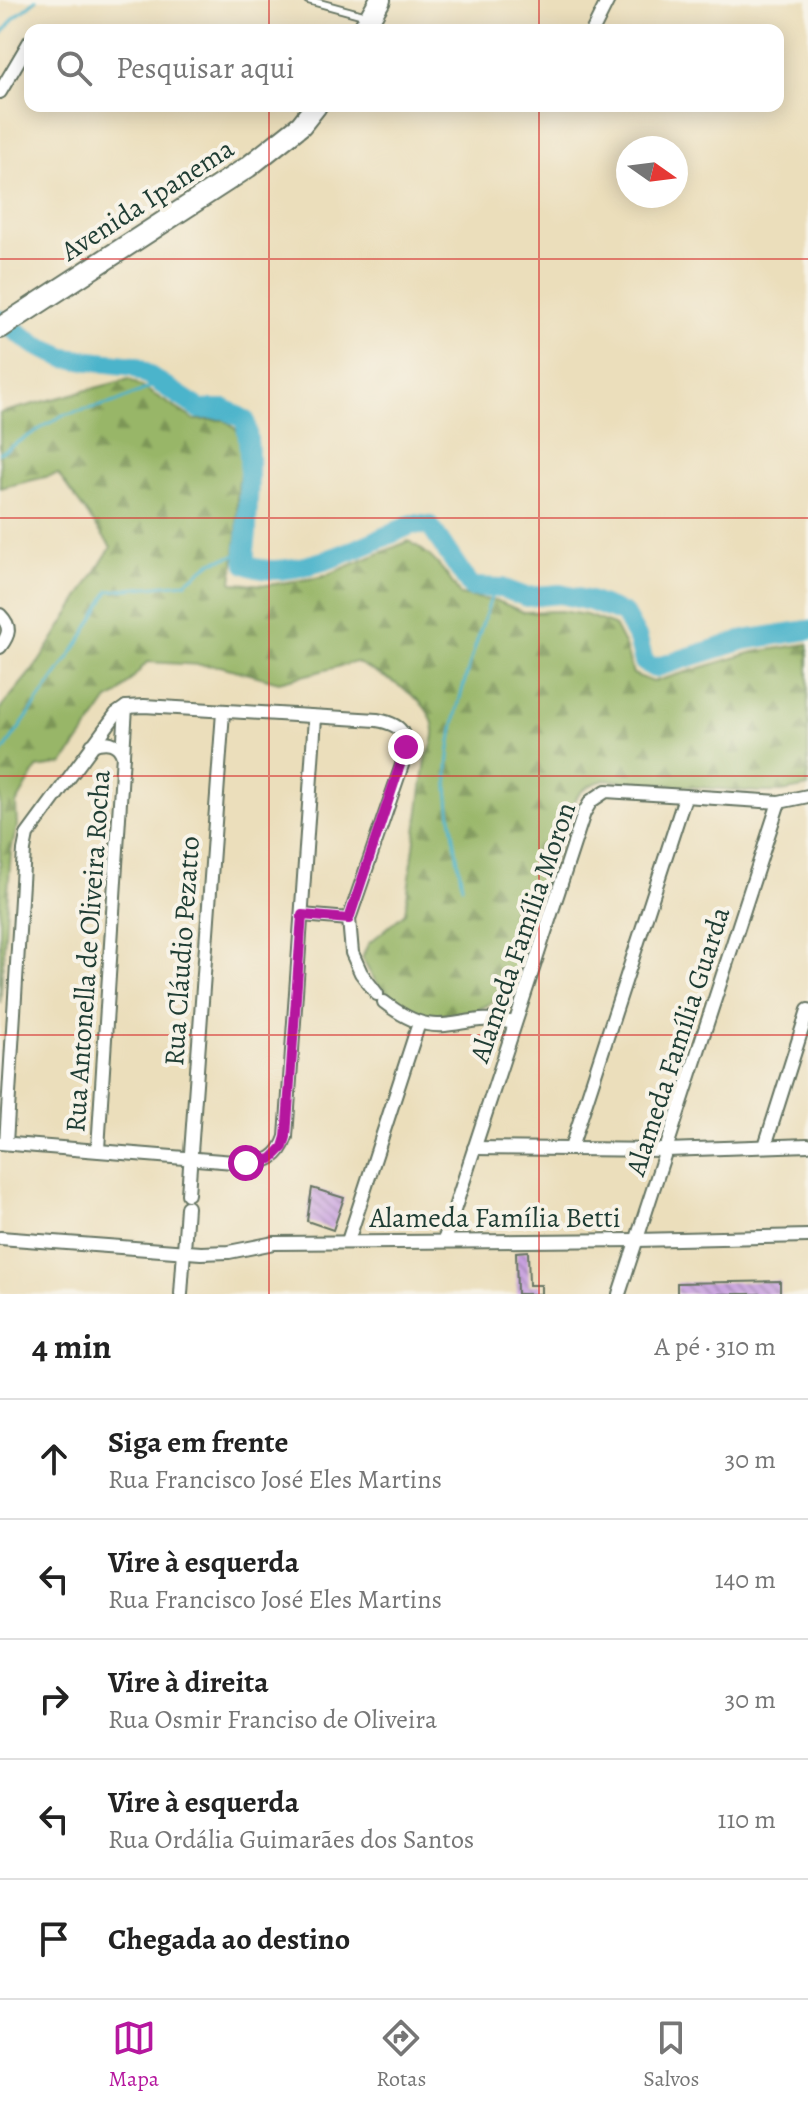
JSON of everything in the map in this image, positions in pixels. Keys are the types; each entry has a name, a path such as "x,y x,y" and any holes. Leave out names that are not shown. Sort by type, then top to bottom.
{"main road":[{"name":"Avenida Ipanema","path":"0,328 248,167 301,125 311,112"}],"street":[{"path":"596,24 608,0"},
{"path":"0,92 24,51"},
{"path":"0,615 7,622 9,632 0,647"},
{"path":"315,718 283,1147 277,1155 264,1162 189,1159 3,1143 5,1050 27,835 92,745 116,714 126,707 389,722 398,726 404,735 406,747 349,919 352,953 361,973 380,998 401,1015 419,1023 452,1026 493,1018 514,1023"},
{"name":"Rua Antonella de Oliveira Rocha","path":"98,1149 126,707"},
{"name":"Rua Cláudio Pezatto","path":"188,1194 223,712"},
{"name":"Rua Antonella de Oliveira Rocha","path":"92,745 104,741 114,744 123,756"},
{"name":"Alameda Família Moron","path":"444,1241 584,813 591,801 606,791 779,802 808,796"},
{"path":"571,1148 685,797"},
{"name":"Alameda Família Guarda","path":"619,1294 779,802"},
{"path":"302,915 349,919"},
{"path":"765,1146 808,1010"},
{"path":"348,1241 419,1023"},
{"path":"474,1148 667,1150 808,1145"},
{"path":"181,1294 187,1207"},
{"name":"Alameda Família Betti","path":"0,1238 184,1252 229,1252 274,1243 808,1236"}],"lane":[{"path":"308,0 371,16"}],"green space":[{"path":"129,379 195,420 225,420 237,430 243,449 232,583 268,585 322,577 409,541 438,565 460,595 500,602 523,612 561,611 586,615 614,625 625,646 633,674 653,682 754,652 808,644 808,787 758,792 605,780 588,786 571,808 520,960 507,986 495,1000 478,1010 458,1015 428,1016 406,1009 388,996 362,958 368,944 405,913 426,759 433,741 434,727 420,702 395,683 356,662 279,682 220,666 147,662 118,695 108,700 63,764 37,768 16,804 17,827 11,851 0,1004 0,709 39,662 111,547 58,474 0,488 0,413"}],"building":[{"path":"312,1188 344,1198 333,1230 307,1221"},
{"path":"528,1251 529,1285 541,1285 541,1294 517,1294 516,1252"},
{"path":"780,1281 780,1294 677,1294 677,1283"}],"waterway":[{"path":"0,37 14,18 36,0"},
{"path":"0,320 37,346 65,358 134,366 200,409 225,409 245,420 249,462 246,564 284,570 306,566 413,524 430,526 471,587 502,588 526,597 560,594 624,614 638,639 644,662 654,668 744,640 808,630"},
{"path":"0,453 63,415 116,402 160,383"},
{"path":"0,756 81,640 109,591 185,583 212,562 243,553"},
{"path":"462,886 450,812 448,764 456,713 494,588"}],"route":[{"path":"246,1163 271,1159 283,1147 286,1137 302,915 349,919 406,747"}]}
